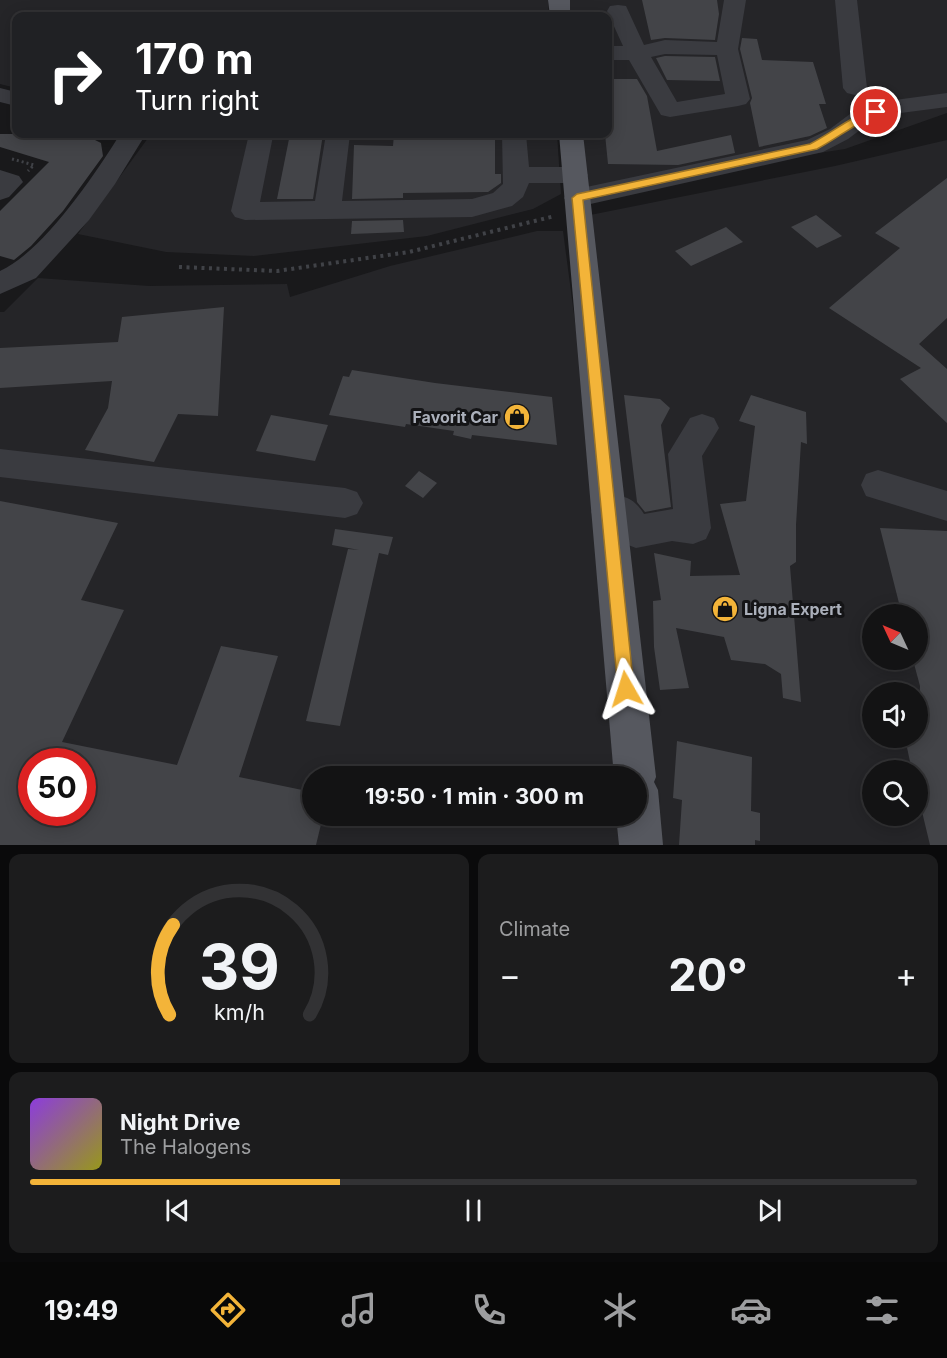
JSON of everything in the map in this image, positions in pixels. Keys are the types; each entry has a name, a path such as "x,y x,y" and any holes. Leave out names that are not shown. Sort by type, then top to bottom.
{"main road":[{"path":"572,138 569,196 609,512 634,766"},
{"path":"639,826 641,845"}],"lane":[{"path":"618,11 637,53 670,110 738,99 728,48 735,0"},
{"path":"846,0 855,88"},
{"path":"612,53 637,53 665,47 728,48"},
{"path":"517,175 569,196 814,146 839,134 862,116 889,107 947,100"},
{"path":"0,284 26,271 79,214 106,178 130,138"},
{"path":"260,138 245,211 472,208 503,200 514,195 518,185 514,138"},
{"path":"327,210 337,138"},
{"path":"0,179 10,182 0,191"},
{"path":"609,512 623,512 636,532 672,525 693,528 685,454 702,428"},
{"path":"0,464 345,503"},
{"path":"878,485 947,506"}],"path":[{"path":"179,267 277,271 409,252 569,196"}],"shaded area":[{"path":"0,0 548,0 549,12 12,12 12,87 0,84"},
{"path":"567,0 947,0 947,113 845,149 584,189 579,138 612,138 612,12 568,12"},
{"path":"148,138 557,138 561,194 533,209 427,236 254,256 166,252 78,234"},
{"path":"947,140 947,845 653,845 647,766 644,766 585,216 835,166"},
{"path":"537,231 563,231 592,451 617,766 302,766 302,826 622,826 623,845 0,845 0,312 4,312 38,278 149,286 287,284 290,297 390,266"}],"building":[{"path":"642,0 717,0 719,14 715,40 665,38 651,40"},
{"path":"742,38 757,39 762,60 813,62 826,104 819,104 827,128 810,136 759,147 750,103 752,98 740,49"},
{"path":"665,56 715,57 720,81 667,80 656,58"},
{"path":"612,79 637,79 647,96 657,151 731,135 735,153 678,165 608,164 605,138 612,138"},
{"path":"0,134 12,134 12,138 91,138 101,143 103,156 63,211 31,246 14,260 0,256 0,211 49,162 0,147"},
{"path":"289,138 322,138 313,199 277,199"},
{"path":"394,138 495,138 495,174 501,174 501,183 488,192 403,193 403,198 352,199 354,145 393,146"},
{"path":"947,178 947,318 919,344 947,369 947,423 900,379 921,368 829,308 900,248 875,233"},
{"path":"816,215 842,236 817,248 791,227"},
{"path":"403,220 404,232 351,234 352,221"},
{"path":"726,227 743,242 691,266 675,251"},
{"path":"224,307 218,416 178,414 154,462 85,450 108,408 112,381 0,388 0,348 118,342 122,317"},
{"path":"352,370 552,397 557,445 472,435 471,439 453,435 454,431 406,424 405,427 329,415 343,376 349,377"},
{"path":"624,395 660,399 670,408 661,425 671,507 645,512 637,502"},
{"path":"751,395 806,412 807,444 801,442 796,562 790,566 801,702 783,698 781,674 765,664 731,660 724,637 676,628 689,688 660,690 654,647 653,601 661,600 654,553 691,561 690,576 740,575 720,504 746,501 755,426 739,421"},
{"path":"271,415 328,425 315,461 256,451"},
{"path":"419,471 437,483 423,498 405,486"},
{"path":"0,501 118,523 81,600 124,610 62,742 92,748 18,748 18,826 96,826 96,749 177,765 221,646 278,656 239,777 302,790 302,826 321,826 316,845 0,845"},
{"path":"880,528 947,531 947,845 930,845 925,826 928,826 928,760 910,760 907,748 928,748 928,682 919,682 916,670 928,670 928,604 899,604"},
{"path":"335,529 393,537 388,555 379,553 340,726 306,721 348,549 359,550 332,545"},
{"path":"677,741 752,757 751,811 760,813 760,841 755,840 755,845 679,845 682,800 673,798"}],"place":[{"name":"Favorit Car","path":"517,417"},
{"name":"Ligna Expert","path":"725,609"}],"route":[{"path":"626,689 577,198 814,146 839,134 862,116 876,112"}]}
